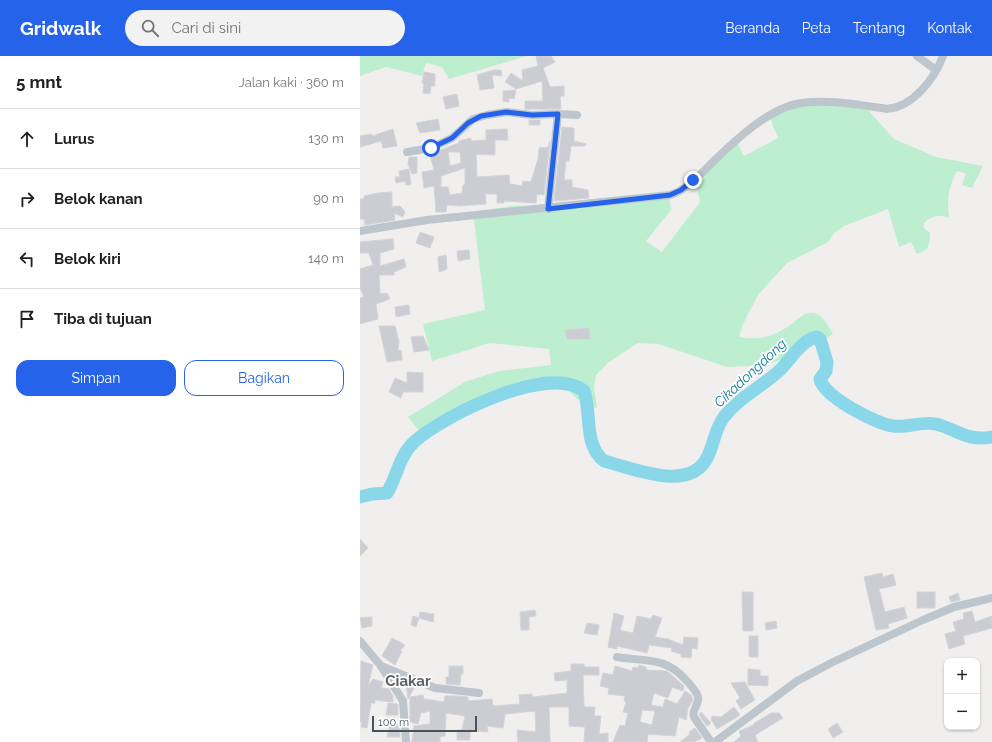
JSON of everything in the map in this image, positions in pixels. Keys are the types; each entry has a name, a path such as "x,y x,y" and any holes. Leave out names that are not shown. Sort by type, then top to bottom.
{"street":[{"path":"917,56 936,70"},
{"path":"360,231 427,220 643,199 676,193 756,125 786,108 799,104 829,102 892,109 904,103 921,91 936,70 943,56"},
{"path":"407,152 431,148 452,138 474,119 487,115 506,112 532,115 576,115"},
{"path":"548,209 558,114"},
{"path":"715,742 797,681 833,662 954,607 992,598"},
{"path":"360,641 381,666 403,701 406,742"},
{"path":"617,657 665,662 681,674 698,696 693,712 694,717 711,742"},
{"path":"381,666 434,688 479,693"}],"green space":[{"path":"360,56 527,56 449,79 442,67 426,63 422,76 386,67 360,76"},
{"path":"833,101 868,110 894,139 936,157 983,166 972,188 962,185 966,173 957,171 949,193 949,217 935,216 924,223 924,228 930,233 930,240 927,249 917,254 911,242 899,247 888,209 844,226 834,233 828,242 787,263 758,295 743,324 739,337 761,338 774,334 807,313 813,313 821,316 833,334 797,354 774,362 749,366 727,367 659,344 638,343 609,362 596,375 594,388 597,408 583,404 562,385 508,397 473,410 422,434 408,417 465,382 499,371 551,365 549,349 490,343 432,361 423,324 485,310 473,212 512,206 558,205 669,196 671,210 646,241 662,252 700,202 697,189 711,166 737,142 744,156 778,138 770,118 804,104"}],"building":[{"path":"536,56 551,56 555,62 543,68 550,87 564,86 564,96 560,96 561,109 525,109 525,101 543,101 542,81 516,89 505,82 511,73 523,81 522,70 538,66"},
{"path":"494,70 501,70 502,76 492,75 494,88 480,90 477,75"},
{"path":"424,72 435,74 435,86 431,86 430,94 423,93 424,85 422,82"},
{"path":"516,90 514,99 509,98 509,102 503,101 503,91"},
{"path":"457,94 459,106 446,109 443,97"},
{"path":"438,119 440,130 420,133 416,123"},
{"path":"529,120 540,120 540,125 529,125"},
{"path":"562,127 574,128 574,141 586,144 585,146 571,146 569,161 566,161 564,180 572,180 572,187 588,190 589,198 554,201"},
{"path":"393,129 397,146 383,148 381,141 360,147 360,136 372,134 372,136"},
{"path":"507,129 508,140 495,140 495,155 476,154 477,177 509,175 510,184 522,186 523,181 531,182 538,159 539,148 548,147 550,141 544,195 537,194 536,203 504,201 504,203 497,203 497,194 485,194 486,204 459,206 447,205 446,212 436,212 434,186 424,188 422,172 434,170 430,154 459,143 459,141 471,138 471,141 486,140 486,130","holes":["448,152 460,152 461,163 450,166","465,168 465,184 463,185 462,193 450,195 448,187 441,187 441,176"]},
{"path":"409,157 417,157 417,173 412,174 408,164"},
{"path":"409,169 411,185 406,185 405,181 396,183 395,177 400,177 399,171"},
{"path":"392,192 392,207 400,206 405,212 403,217 394,213 395,220 365,225 364,219 360,219 360,199 364,199 364,196"},
{"path":"420,232 434,237 430,248 416,243"},
{"path":"393,239 394,249 380,253 380,266 404,259 406,267 394,272 394,275 379,275 380,294 387,293 390,299 376,304 378,319 360,324 360,298 364,297 360,288 360,269 373,265 369,253 360,253 360,242"},
{"path":"469,250 470,259 458,261 457,251"},
{"path":"446,255 447,269 439,272 438,257"},
{"path":"409,305 410,314 396,317 395,307"},
{"path":"379,326 395,326 399,341 398,351 401,350 402,360 387,362"},
{"path":"589,328 590,339 567,339 565,330"},
{"path":"423,336 429,350 414,352 411,337"},
{"path":"407,372 423,373 423,392 403,392 401,398 389,392 395,378 407,383"},
{"path":"360,539 368,548 360,556"},
{"path":"882,573 883,577 893,574 896,585 879,589 885,612 904,607 907,618 888,624 889,628 876,630 864,577"},
{"path":"742,592 753,592 753,631 743,631"},
{"path":"917,592 935,592 935,608 917,608"},
{"path":"958,593 960,600 951,602 949,597"},
{"path":"535,610 536,616 529,617 529,630 521,630 520,612"},
{"path":"972,611 975,622 992,616 992,628 963,636 965,644 949,649 945,634 956,631 953,622 964,619 963,613"},
{"path":"420,612 434,614 433,622 419,618"},
{"path":"614,613 624,616 620,630 633,633 637,616 651,619 653,615 662,618 655,637 668,639 683,645 684,637 698,638 697,649 692,648 691,658 681,657 681,654 671,651 672,648 649,645 647,653 617,646 617,649 608,647"},
{"path":"413,616 419,618 416,627 411,625"},
{"path":"372,617 372,626 362,628 360,618"},
{"path":"776,621 777,628 766,630 765,623"},
{"path":"587,623 599,625 597,635 584,633"},
{"path":"749,636 758,636 758,657 749,657"},
{"path":"392,638 405,645 400,651 402,651 395,665 382,656"},
{"path":"361,661 373,665 368,686 373,679 383,682 381,688 389,689 393,696 393,702 375,700 375,703 371,703 367,728 361,727 362,722 360,722"},
{"path":"571,664 584,664 584,667 599,667 599,675 583,675 584,707 595,707 594,716 601,716 599,734 608,733 608,742 584,742 585,727 569,726 569,707 549,707 550,742 518,742 517,730 536,732 535,711 505,714 503,728 487,726 488,732 470,731 470,740 457,740 457,730 462,730 465,716 446,713 445,736 440,737 440,742 412,742 414,726 430,724 430,711 421,713 418,724 410,722 410,697 423,695 424,699 444,702 445,696 456,696 468,697 468,701 492,699 493,706 520,704 519,695 532,694 532,697 567,693 567,680 555,681 554,673 571,671"},
{"path":"639,665 646,667 646,670 667,671 684,686 683,691 672,687 668,698 654,693 651,705 663,707 665,699 677,704 685,691 691,695 693,700 688,708 686,720 679,717 675,736 648,734 647,742 613,742 620,725 625,726 628,713 623,712 626,702 624,701 625,696 608,694 609,688 600,686 603,673 613,675 615,666 632,671 633,667 638,668","holes":["642,710 655,711 652,725 640,722"]},
{"path":"449,666 463,666 463,674 461,674 460,685 446,684 446,677 449,677"},
{"path":"748,669 760,670 760,676 768,676 768,686 748,685"},
{"path":"745,682 755,700 741,709 736,701 740,698 731,683"},
{"path":"406,683 414,688 408,699"},
{"path":"388,703 398,704 398,715 386,715"},
{"path":"734,707 740,715 717,729 711,719 712,716 721,717"},
{"path":"701,712 711,723 707,726 699,715"},
{"path":"771,713 779,713 783,718 755,735 758,742 734,742 741,736 739,731 754,725 753,724"},
{"path":"837,723 843,732 833,738 828,729"},
{"path":"390,725 399,725 400,737 387,737"},
{"path":"695,728 702,738 694,742 680,742 690,734 689,732"}],"waterway":[{"name":"Cikadongdong","path":"360,497 372,494 387,493 405,454 414,442 428,431 471,407 496,396 522,388 546,384 568,384 584,391 593,446 597,454 604,461 645,473 675,476 689,474 700,467 708,456 721,421 730,410 744,397 782,368 802,345 812,338 817,337 820,339 827,362 826,371 820,379 823,386 840,401 863,415 893,426 931,423 976,438 992,437"}],"district":[{"name":"Ciakar","path":"408,681"}],"route":[{"path":"431,148 452,138 468,123 481,116 506,112 532,115 558,114 548,209 670,195 681,190 693,180"}]}
